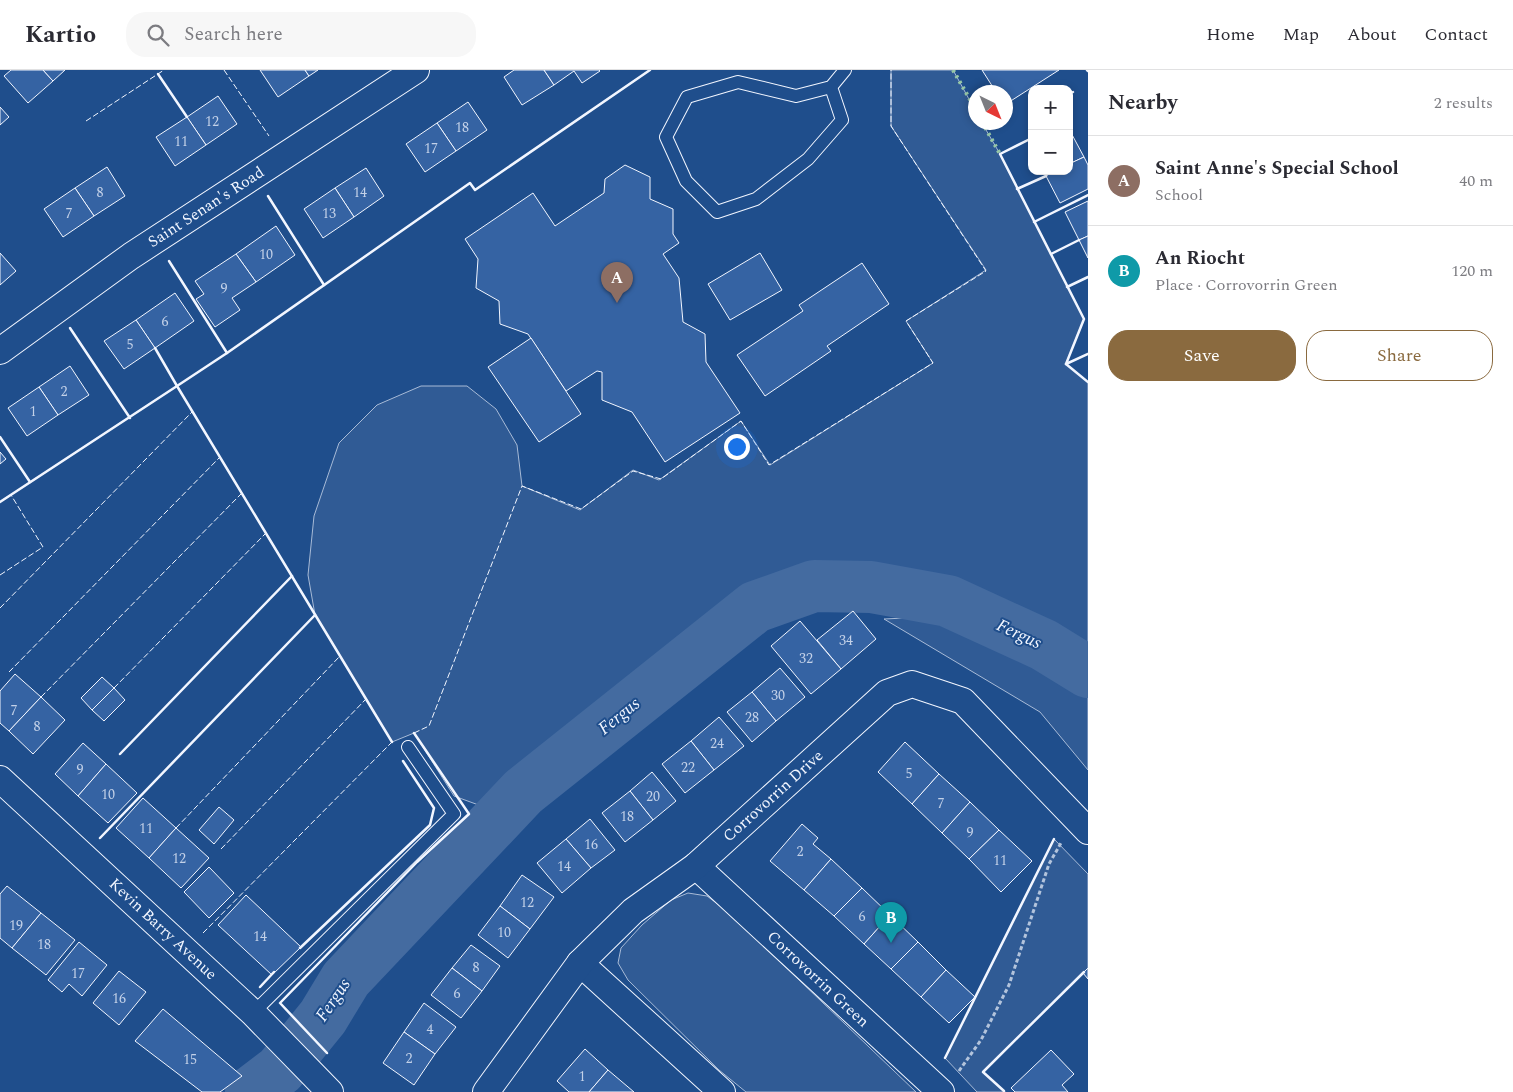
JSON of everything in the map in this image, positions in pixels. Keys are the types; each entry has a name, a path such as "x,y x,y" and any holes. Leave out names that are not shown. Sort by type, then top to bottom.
{"street":[{"name":"Saint Senan's Road","path":"0,351 131,256 416,70"},
{"name":"Corrovorrin Drive","path":"486,1092 580,962 633,911 696,866 886,693 912,684 963,701 1082,825"},
{"name":"Kevin Barry Avenue","path":"0,779 254,1013 326,1088"},
{"name":"Corrovorrin Green","path":"696,866 948,1085"},
{"path":"580,962 722,1092"}],"lane":[{"path":"831,87 842,120 808,159 756,199 717,212 686,181 666,137 687,96 738,82 796,96 831,87 844,70"},
{"path":"254,1013 454,814 408,747"}],"path":[{"path":"948,1085 981,1040 1009,985 1049,864 1082,825"}],"shaded area":[{"path":"891,70 953,70 968,97 968,130 986,130 1084,319 1066,364 1088,382 1088,770 1040,712 884,619 947,616 783,607 514,818 454,796 414,733 392,742 315,615 308,575 314,516 339,443 377,405 421,386 467,386 496,409 517,445 522,486 580,510 633,470 659,480 741,421 770,465 933,363 906,321 986,270 891,126"},
{"path":"1054,839 1088,874 1088,968 983,1072 1005,1092 977,1092 945,1058"},
{"path":"688,893 707,896 727,911 916,1092 746,1092 719,1070 628,980 618,963 621,948 642,925 671,900"}],"building":[{"path":"11,70 43,70 53,81 28,103 4,76"},
{"path":"43,70 65,70 53,81"},
{"path":"260,70 305,70 309,76 278,97"},
{"path":"305,70 318,70 309,76"},
{"path":"514,70 544,70 554,85 522,105 504,77"},
{"path":"544,70 600,71 582,83 574,71 554,85"},
{"path":"982,70 1059,70 1036,85 1028,85 1028,90 1013,100 1013,85 992,85"},
{"path":"218,96 237,124 206,145 187,117"},
{"path":"468,102 487,130 456,151 437,123"},
{"path":"0,107 9,117 0,125"},
{"path":"187,117 206,145 175,166 156,137"},
{"path":"437,123 456,151 425,172 406,144"},
{"path":"1073,136 1084,157 1073,162"},
{"path":"1084,157 1088,165 1088,189 1060,203 1046,176 1073,175 1073,162"},
{"path":"625,165 650,177 650,199 673,209 673,234 679,243 663,254 679,278 683,322 705,334 706,362 740,413 665,462 632,412 602,400 602,372 597,371 566,391 528,334 500,324 499,301 476,288 478,259 465,239 533,193 555,226 604,193 605,179"},
{"path":"107,167 125,196 94,216 75,188"},
{"path":"366,168 384,196 354,217 335,188"},
{"path":"75,188 94,216 63,237 44,209"},
{"path":"335,188 354,217 323,238 304,209"},
{"path":"1088,201 1088,236 1079,240 1065,212"},
{"path":"276,226 295,255 256,282 236,254"},
{"path":"1088,236 1088,258 1079,240"},
{"path":"0,253 16,271 0,285"},
{"path":"760,253 782,290 730,320 708,284"},
{"path":"236,254 256,282 232,298 240,310 215,327 196,299 204,294 195,281"},
{"path":"862,263 889,304 827,346 831,351 765,396 737,355 803,311 799,305"},
{"path":"175,293 194,321 155,348 136,320"},
{"path":"136,320 155,348 124,369 104,341"},
{"path":"531,338 581,414 539,442 488,367"},
{"path":"70,366 89,395 58,415 39,387"},
{"path":"39,387 58,415 27,436 8,408"},
{"path":"0,452 6,459 0,464"},
{"path":"853,611 876,639 841,669 817,640"},
{"path":"800,621 841,669 811,694 771,646"},
{"path":"780,668 805,697 776,721 752,692"},
{"path":"15,674 41,697 9,731 0,723 0,691"},
{"path":"102,677 114,688 92,710 81,698"},
{"path":"114,688 125,700 104,721 92,710"},
{"path":"752,692 776,721 752,742 727,712"},
{"path":"41,697 65,720 33,754 9,731"},
{"path":"719,717 744,746 714,770 691,741"},
{"path":"691,741 714,770 685,793 662,764"},
{"path":"905,742 939,774 912,804 878,772"},
{"path":"83,743 106,764 78,796 55,774"},
{"path":"106,764 137,793 108,823 78,796"},
{"path":"652,772 676,801 653,820 630,791"},
{"path":"939,774 970,802 942,833 912,804"},
{"path":"630,791 653,820 625,842 602,813"},
{"path":"143,798 176,828 149,858 116,828"},
{"path":"970,802 999,830 969,859 942,833"},
{"path":"219,807 234,820 214,844 199,830"},
{"path":"590,819 615,850 591,868 566,839"},
{"path":"802,824 818,838 813,844 831,859 804,890 770,861"},
{"path":"176,828 209,858 181,888 149,858"},
{"path":"999,830 1032,861 1001,892 969,859"},
{"path":"566,839 591,868 562,893 537,863"},
{"path":"831,859 862,888 834,916 804,890"},
{"path":"209,867 234,893 209,918 184,892"},
{"path":"522,875 554,897 530,929 500,906"},
{"path":"7,886 41,913 12,948 0,938 0,894"},
{"path":"862,888 890,915 864,944 834,916"},
{"path":"246,895 301,947 272,975 218,925"},
{"path":"500,906 530,929 508,958 478,935"},
{"path":"41,913 75,940 46,975 12,948"},
{"path":"890,915 918,942 891,969 864,944"},
{"path":"79,942 107,965 82,996 69,984 62,992 48,980"},
{"path":"918,942 946,970 921,997 891,969"},
{"path":"471,945 500,966 482,991 452,968"},
{"path":"452,968 482,991 461,1018 431,995"},
{"path":"1088,968 1088,979 1083,973"},
{"path":"946,970 975,997 949,1023 921,997"},
{"path":"119,971 146,992 119,1025 93,1003"},
{"path":"424,1003 456,1027 435,1054 404,1032"},
{"path":"163,1009 242,1076 220,1092 202,1092 135,1041"},
{"path":"404,1032 435,1054 414,1085 383,1063"},
{"path":"585,1049 608,1070 589,1092 569,1092 557,1081"},
{"path":"1051,1050 1074,1074 1062,1085 1068,1092 1015,1092 1011,1088"},
{"path":"608,1070 634,1092 589,1092"}],"waterway":[{"name":"Fergus","path":"251,1092 280,1070 323,1017 346,979 523,792 755,607 814,586 871,587 948,601 1044,645 1088,672"}],"hedge":[{"path":"953,70 968,96"},
{"path":"986,130 1000,154"}],"fence":[{"path":"86,121 164,70"},
{"path":"224,70 269,136"},
{"path":"414,733 429,726 522,486 581,509 633,471 661,479 741,421 769,465 933,363 906,321 986,271 891,126 891,70"},
{"path":"0,608 192,412"},
{"path":"9,672 220,457"},
{"path":"41,697 242,493"},
{"path":"0,575 43,547 11,495"},
{"path":"114,688 266,533"},
{"path":"176,828 340,656"},
{"path":"221,849 366,699"},
{"path":"203,933 392,742"}],"wall":[{"path":"392,742 177,386 470,183 475,190 650,70"},
{"path":"158,74 187,117"},
{"path":"1028,140 1000,154 1084,319 1066,364 1088,354"},
{"path":"1017,189 1046,176"},
{"path":"1034,222 1088,195"},
{"path":"268,196 324,285"},
{"path":"1051,254 1079,240"},
{"path":"169,261 227,353"},
{"path":"1067,287 1088,277"},
{"path":"70,328 130,418"},
{"path":"0,502 177,386 155,348"},
{"path":"1066,364 1088,382"},
{"path":"0,437 30,482"},
{"path":"120,754 292,576"},
{"path":"100,838 315,615"},
{"path":"327,1053 280,1003 417,862 469,814 414,733"},
{"path":"300,948 430,825 434,808 403,761"},
{"path":"945,1058 1054,839"},
{"path":"260,987 274,972"},
{"path":"1004,1092 983,1072 1084,972"}],"place":[{"name":"Saint Anne's Special School","path":"617,303"},
{"name":"An Riocht","path":"891,943"}]}
